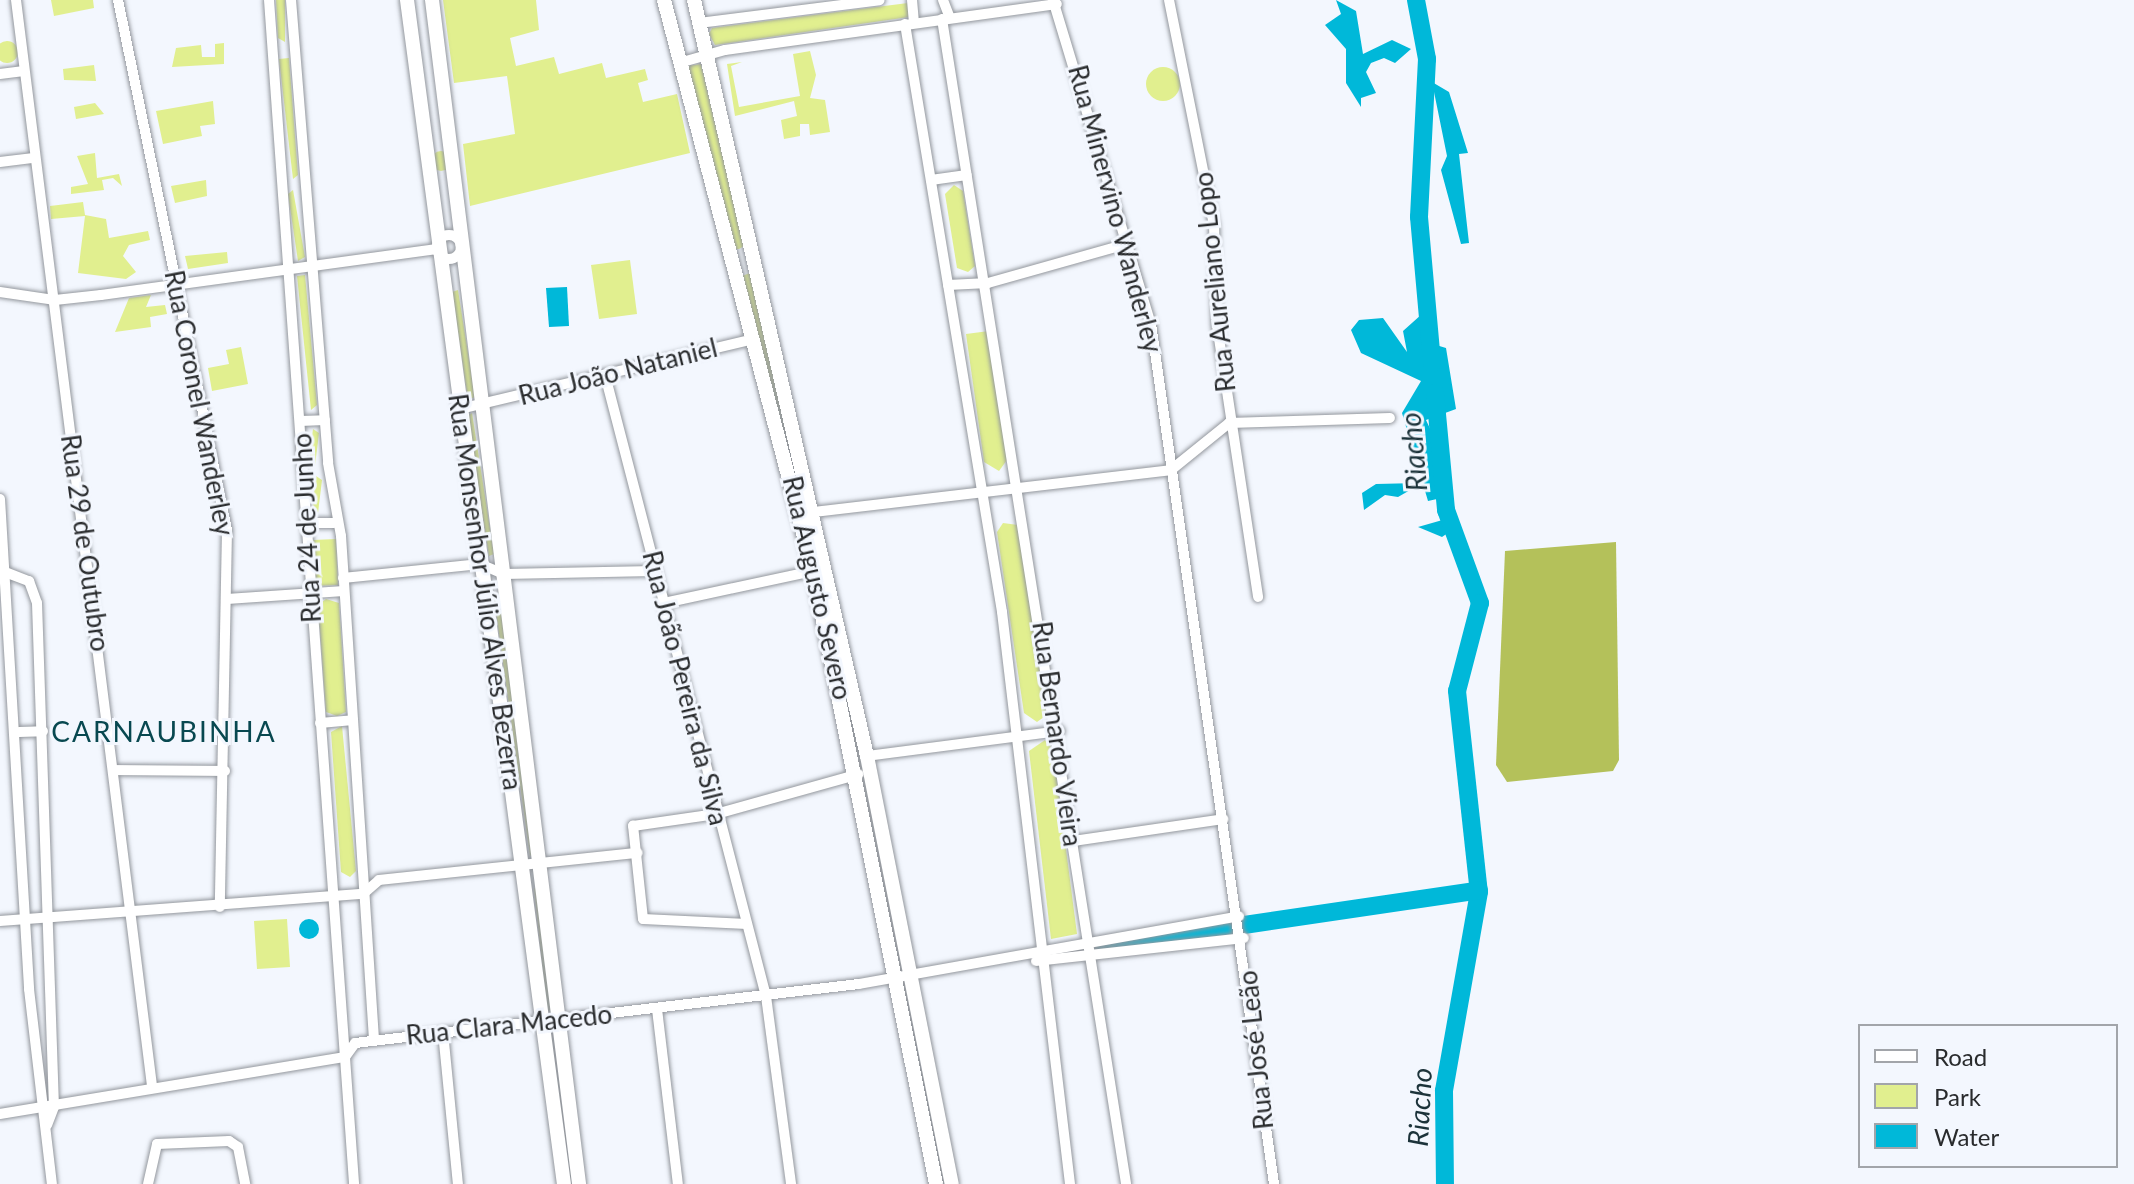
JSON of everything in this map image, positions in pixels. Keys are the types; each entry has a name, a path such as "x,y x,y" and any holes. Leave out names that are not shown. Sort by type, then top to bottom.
{"main road":[{"name":"Rua Monsenhor Júlio Alves Bezerra","path":"407,0 480,564 531,866"},
{"name":"Rua Monsenhor Júlio Alves Bezerra","path":"432,0 504,574 564,1184"},
{"name":"Rua Augusto Severo","path":"664,0 729,268 807,513 813,571 859,774 873,811"},
{"name":"Rua Augusto Severo","path":"694,0 751,243 807,513 867,756 873,811 904,975 936,1184"},
{"path":"420,106 444,103"},
{"path":"424,141 449,138"},
{"path":"725,251 751,243"},
{"path":"729,268 738,254 755,262"},
{"name":"Rua Augusto Severo","path":"904,975 952,1184"},
{"name":"Rua Monsenhor Júlio Alves Bezerra","path":"550,1018 579,1184"}],"street":[{"name":"Rua 29 de Outubro","path":"16,0 152,1086"},
{"name":"Rua Coronel Wanderley","path":"118,0 227,530 225,771 220,907"},
{"name":"Rua 24 de Junho","path":"269,0 300,421 309,593 354,1184"},
{"name":"Rua 24 de Junho","path":"291,0 334,523 343,578 374,1040"},
{"path":"699,23 880,0"},
{"name":"Rua Bernardo Vieira","path":"912,0 910,24 931,180 1019,734 1042,964 1070,1184"},
{"name":"Rua Bernardo Vieira","path":"943,0 967,175 988,283 1059,731 1084,941 1093,955 1126,1184"},
{"name":"Rua Aureliano Lopo","path":"1169,0 1214,225 1229,423 1258,597"},
{"path":"679,63 707,56 1055,2"},
{"name":"Rua Minervino Wanderley","path":"1055,2 1151,324 1223,819"},
{"path":"272,54 294,52"},
{"path":"0,74 24,71"},
{"path":"0,162 34,158"},
{"path":"281,175 290,183 303,175"},
{"path":"931,180 967,175"},
{"path":"283,195 293,187 305,194"},
{"path":"0,292 55,300 437,249 453,259 462,246 447,235 437,249"},
{"path":"948,285 988,283 1127,244"},
{"name":"Rua João Nataniel","path":"460,409 754,339"},
{"name":"Rua João Pereira da Silva","path":"605,375 716,814 767,998 791,1184"},
{"path":"807,513 1171,470 1229,423 1390,418"},
{"path":"300,421 325,420"},
{"path":"0,499 19,732 29,918 29,989 52,1184"},
{"path":"306,523 334,523"},
{"path":"343,578 480,564 504,574 654,571"},
{"path":"664,603 813,571"},
{"path":"5,572 20,574 35,588 50,917 54,1107 47,1125"},
{"path":"227,599 344,591"},
{"path":"320,723 353,720"},
{"path":"19,732 43,731"},
{"path":"867,756 1059,731"},
{"path":"114,770 225,771"},
{"path":"747,924 643,919 633,826 716,814 859,774"},
{"path":"1073,841 1223,819"},
{"name":"Rua José Leão","path":"1223,819 1244,938 1274,1184"},
{"path":"0,921 363,894 379,880 638,853"},
{"name":"Rua Clara Macedo","path":"0,1114 54,1107 152,1086 345,1057 355,1043 550,1018 767,998 1026,958 1041,951 1084,941 1239,916"},
{"path":"1042,964 1093,955 1244,938"},
{"name":"Rua Clara Macedo","path":"1026,958 1042,964"},
{"path":"29,989 51,987"},
{"path":"657,1009 678,1184"},
{"path":"443,1032 458,1184"},
{"path":"148,1184 157,1144 235,1143 245,1184"}],"green space":[{"path":"51,0 93,0 94,8 54,16"},
{"path":"276,0 285,0 285,42 278,38"},
{"path":"443,0 536,0 539,30 510,38 516,66 554,57 559,74 602,63 606,78 645,69 648,80 638,83 643,102 677,94 690,153 470,206 463,144 515,134 507,76 454,83"},
{"path":"908,3 909,17 715,45 709,34 712,28"},
{"path":"3,41 11,41 18,48 18,56 11,63 -1,60 -1,44"},
{"path":"224,43 224,64 172,67 176,48 201,45 202,57 215,57 215,44"},
{"path":"810,51 816,75 810,98 825,100 830,132 810,135 809,124 800,124 800,136 784,139 781,120 797,116 794,101 735,116 727,64 742,62 731,66 739,107 800,96 793,54"},
{"path":"289,58 298,175 293,179 279,59"},
{"path":"701,64 744,246 739,249 733,249 687,66"},
{"path":"94,65 96,81 64,80 63,69"},
{"path":"1163,67 1175,72 1180,84 1175,96 1163,101 1151,96 1146,84 1151,72"},
{"path":"213,101 215,124 200,126 202,136 163,144 156,111"},
{"path":"95,103 104,114 76,119 74,107"},
{"path":"441,151 448,154 451,161 448,168 441,171 434,168 431,161 434,154"},
{"path":"95,153 97,178 119,174 122,186 113,178 102,180 104,190 71,194 71,187 88,184 77,156"},
{"path":"206,180 207,196 175,203 171,186"},
{"path":"954,185 963,191 975,266 968,272 957,268 945,194"},
{"path":"293,190 305,257 298,261 288,194"},
{"path":"83,202 85,215 106,219 109,238 148,231 150,240 129,245 123,256 136,272 126,279 78,273 85,216 51,219 50,206"},
{"path":"227,252 228,263 188,269 185,256"},
{"path":"630,260 637,314 599,319 591,265"},
{"path":"750,273 803,503 742,276"},
{"path":"305,275 317,405 311,410 297,276"},
{"path":"458,290 475,397 468,400 452,292"},
{"path":"151,295 146,307 165,305 167,314 150,317 151,327 115,332 129,298"},
{"path":"989,331 1007,460 999,471 984,462 966,334"},
{"path":"241,347 248,384 212,391 208,368 229,364 226,350"},
{"path":"472,413 494,554 489,556 467,416"},
{"path":"313,429 319,433 315,466 309,463"},
{"path":"316,476 322,480 318,513 312,510"},
{"path":"1003,523 1018,525 1048,714 1037,722 1024,713 997,532"},
{"path":"336,539 338,585 315,586 313,540"},
{"path":"1616,542 1619,760 1613,771 1507,782 1496,765 1505,551"},
{"path":"499,595 533,854 530,856 494,598"},
{"path":"326,599 339,603 346,712 337,716 326,712 318,605"},
{"path":"342,726 356,871 350,877 341,872 331,732"},
{"path":"1045,740 1053,749 1077,934 1051,939 1029,751"},
{"path":"534,888 537,889 552,1011 547,1010"},
{"path":"287,919 290,967 257,969 254,921"}],"water":[{"path":"1336,0 1356,11 1363,54 1392,40 1411,49 1395,63 1384,58 1371,63 1366,72 1376,93 1361,98 1361,107 1346,83 1346,49 1325,25 1341,14"},
{"path":"1432,82 1449,92 1468,153 1459,154 1469,243 1461,244 1441,170 1447,156"},
{"path":"567,287 569,326 549,327 546,288"},
{"path":"1422,314 1426,342 1446,348 1456,409 1426,420 1433,435 1447,440 1435,448 1449,468 1437,499 1428,501 1402,413 1421,381 1361,353 1351,330 1359,320 1383,318 1407,352 1403,331"},
{"path":"1376,484 1419,485 1398,497 1385,495 1364,510 1362,493"},
{"path":"1453,517 1455,528 1442,537 1418,527"},
{"path":"309,919 316,922 319,929 316,936 309,939 302,936 299,929 302,922"}],"waterway":[{"name":"Riacho","path":"1416,0 1427,59 1419,217 1432,363"},
{"name":"Riacho","path":"1435,393 1446,510 1480,603 1457,691 1479,892 1444,1091 1445,1184"},
{"name":"Riacho","path":"1102,946 1479,890"}],"district":[{"name":"CARNAUBINHA","path":"164,731"}]}
